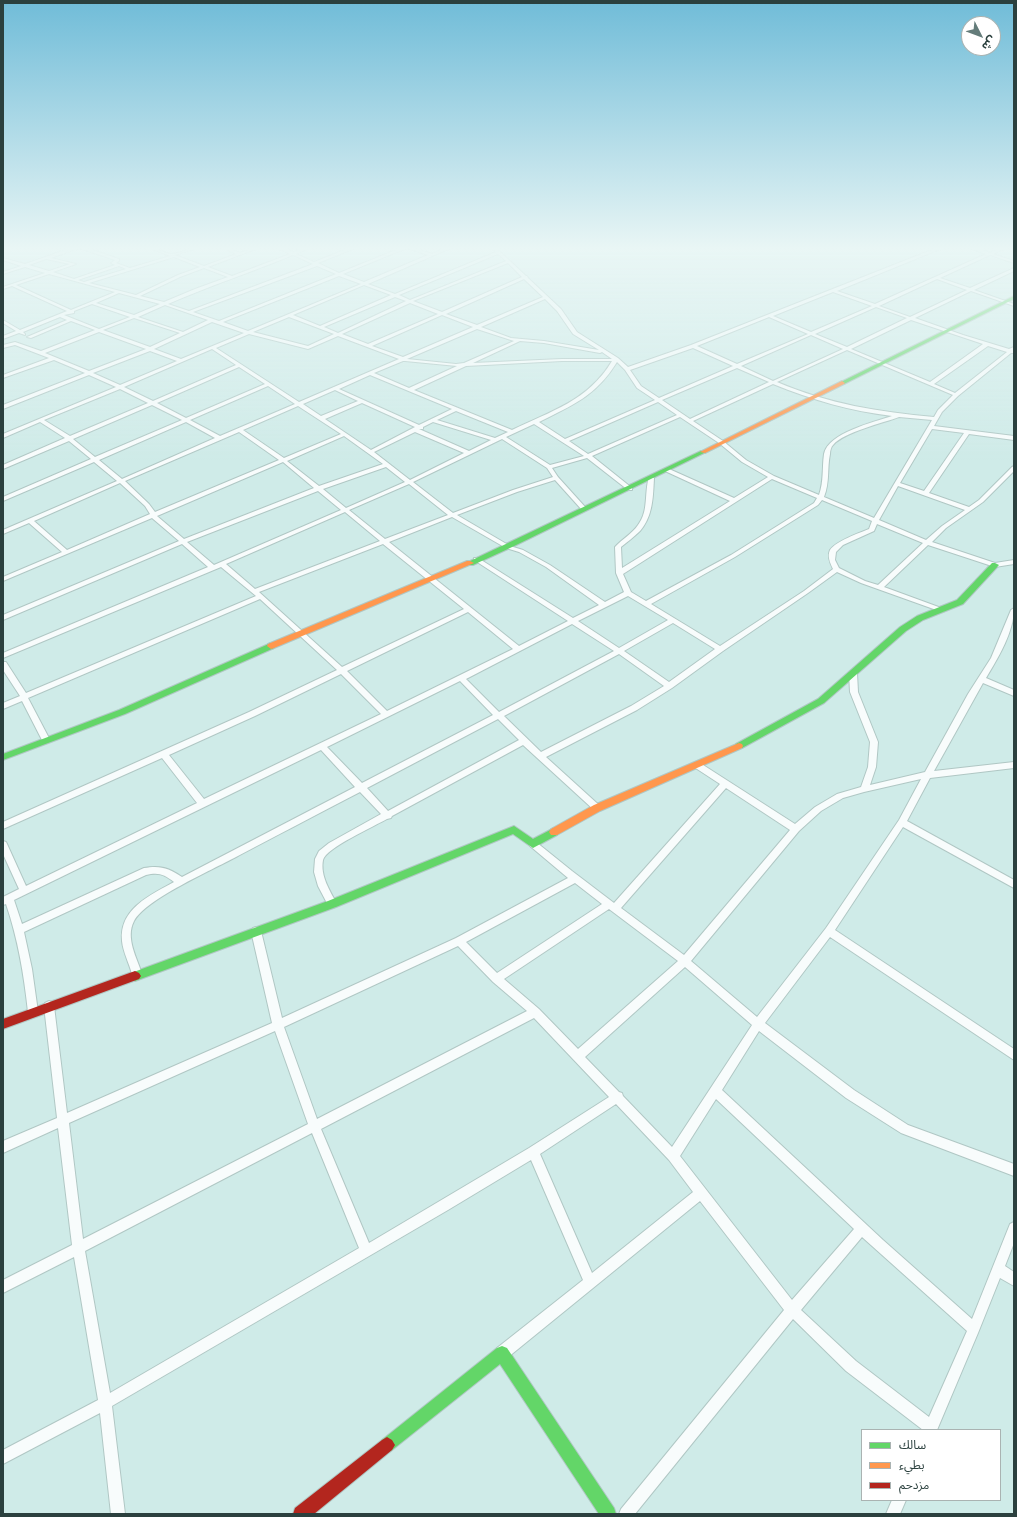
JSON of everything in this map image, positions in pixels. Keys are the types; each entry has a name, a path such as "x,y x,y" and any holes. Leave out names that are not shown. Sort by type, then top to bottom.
{"street":[{"path":"3,338 56,318"},
{"path":"65,318 182,361"},
{"path":"41,353 132,318"},
{"path":"136,318 183,333"},
{"path":"206,318 247,332 308,348 374,318"},
{"path":"218,322 229,318"},
{"path":"4,435 213,348 281,318"},
{"path":"295,318 405,360 464,365 562,360 616,360"},
{"path":"320,327 341,318"},
{"path":"368,346 430,318"},
{"path":"453,318 501,336 606,354"},
{"path":"4,531 31,521 219,438 405,360 499,318"},
{"path":"565,318 576,333 627,369 639,387 721,442 744,461 772,477 928,543 995,565 1014,562"},
{"path":"627,369 693,346 765,318"},
{"path":"774,318 956,395"},
{"path":"565,441 848,318"},
{"path":"689,421 911,318"},
{"path":"915,318 987,344 1013,350"},
{"path":"3,757 122,712 227,667 302,632 428,578 508,546 651,478 974,318"},
{"path":"3,347 71,320"},
{"path":"3,407 150,349 212,320"},
{"path":"3,321 29,337"},
{"path":"408,390 520,339"},
{"path":"15,343 54,358 119,387 186,419 219,438"},
{"path":"930,384 987,344"},
{"path":"693,346 772,382 812,397 899,415 935,419"},
{"path":"213,348 345,434 452,515 548,566 604,605"},
{"path":"942,610 879,588 836,569 832,560 833,551 841,544 872,530 875,521 940,411 956,395 1013,350"},
{"path":"3,377 54,358"},
{"path":"3,656 213,568 409,482 590,392 603,380 616,360"},
{"path":"3,467 240,365"},
{"path":"371,374 512,432"},
{"path":"3,499 269,384"},
{"path":"336,389 468,453"},
{"path":"322,418 363,401"},
{"path":"370,452 456,409"},
{"path":"549,467 588,456 681,415"},
{"path":"646,604 733,556 816,504 821,498 826,480 827,450 829,445 852,433 899,415"},
{"path":"40,420 68,438 121,481 147,505 154,516 213,568"},
{"path":"434,421 495,440"},
{"path":"534,421 588,456 630,488"},
{"path":"930,427 1014,438"},
{"path":"240,430 283,460 517,648"},
{"path":"925,494 967,433"},
{"path":"3,579 345,434"},
{"path":"502,437 549,467 556,478 584,509"},
{"path":"3,618 183,541 316,488 387,465"},
{"path":"879,588 944,527 981,501 1014,468"},
{"path":"667,470 735,500"},
{"path":"619,573 772,477"},
{"path":"255,591 452,515 556,478"},
{"path":"651,478 649,503 645,518 640,527 618,547 619,573 628,592 720,649"},
{"path":"897,484 969,509"},
{"path":"31,521 66,552"},
{"path":"476,559 619,651 669,686"},
{"path":"222,564 302,632 386,714"},
{"path":"533,844 597,808 734,748 821,701 903,629 920,618 960,602 995,565"},
{"path":"541,756 634,708 669,686 720,649 806,592 836,569"},
{"path":"33,1012 30,979 20,929 6,899 461,678 628,592"},
{"path":"3,706 261,596"},
{"path":"3,826 164,754 343,671 468,609"},
{"path":"673,1156 758,1024 830,931 902,822 981,679 995,658 1014,610"},
{"path":"137,974 126,941 126,928 131,916 147,903 181,882 499,716 673,620"},
{"path":"3,664 24,697 46,740"},
{"path":"853,673 854,692 874,742 872,767 864,788"},
{"path":"461,678 524,741 597,808"},
{"path":"981,679 1014,693"},
{"path":"332,904 320,882 318,861 322,853 332,845 524,741"},
{"path":"322,746 388,816"},
{"path":"164,754 202,803"},
{"path":"697,765 724,784 796,829"},
{"path":"578,1056 685,961 796,829 818,809 840,796 864,788 927,775 1014,765"},
{"path":"496,979 612,906 724,784"},
{"path":"902,822 1014,884"},
{"path":"3,1024 48,1006 332,904 514,830 575,879 685,961 758,1024 850,1094 905,1129 1014,1170"},
{"path":"3,844 24,891"},
{"path":"20,929 144,872 156,869 167,871 181,882"},
{"path":"3,1147 278,1025 459,941 575,879"},
{"path":"256,931 278,1025 314,1126 366,1250"},
{"path":"830,931 1014,1055"},
{"path":"459,941 496,979 535,1012 673,1156 792,1310 851,1366 930,1428 974,1329 1014,1228"},
{"path":"48,1006 78,1248 105,1403 118,1514"},
{"path":"3,1287 535,1012"},
{"path":"715,1091 862,1228 974,1329"},
{"path":"3,1457 105,1403 533,1152 618,1097"},
{"path":"533,1152 590,1282"},
{"path":"301,1514 702,1192"},
{"path":"626,1514 792,1310 862,1228"},
{"path":"999,1269 1014,1280"},
{"path":"502,1352 608,1514"},
{"path":"892,1514 898,1501"}],"traffic: fast":[{"path":"842,383 972,318"},
{"path":"470,563 508,547 703,452"},
{"path":"739,746 821,701 903,629 920,618 960,602 995,565"},
{"path":"3,757 122,712 271,646"},
{"path":"135,976 332,904 514,830 533,844 554,832"},
{"path":"387,1445 502,1353 608,1514"}],"traffic: slow":[{"path":"703,452 842,383"},
{"path":"271,646 470,563"},
{"path":"554,832 597,808 739,746"}],"traffic: jam":[{"path":"3,1024 135,976"},
{"path":"301,1514 387,1445"}]}
